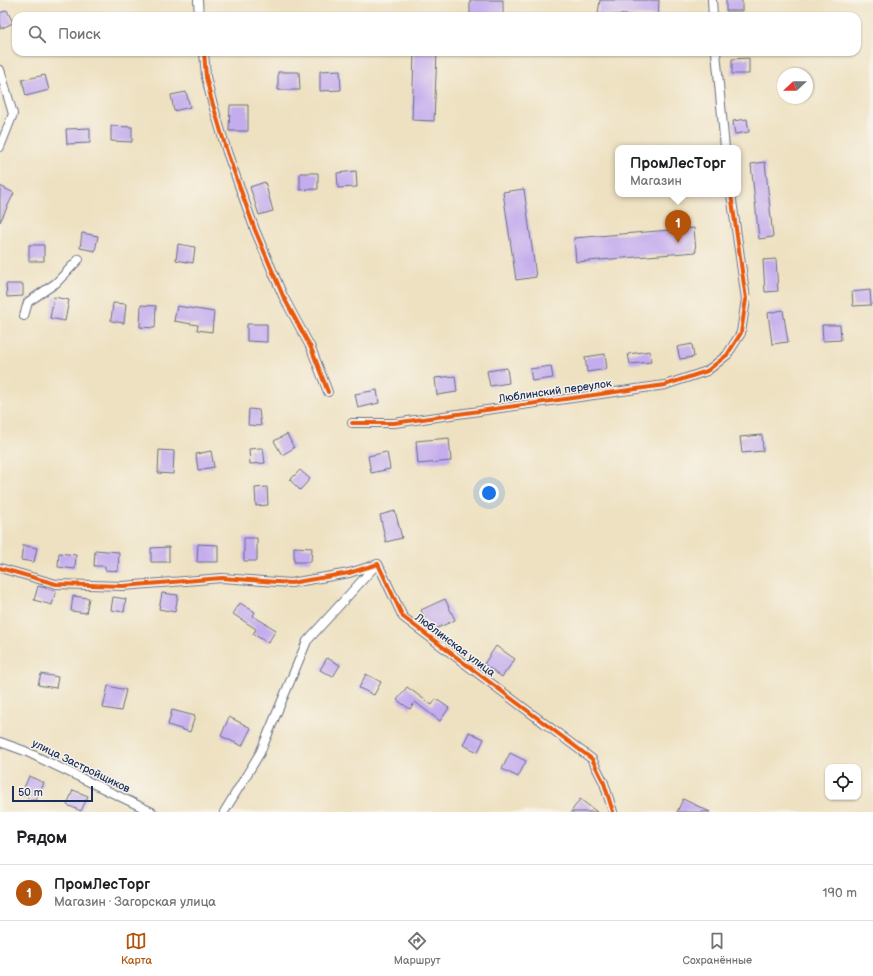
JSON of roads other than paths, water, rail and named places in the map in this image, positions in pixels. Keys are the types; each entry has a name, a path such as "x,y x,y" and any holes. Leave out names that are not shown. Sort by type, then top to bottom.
{"street":[{"path":"198,0 200,12"},
{"path":"712,0 713,12"},
{"path":"204,56 206,76 211,98 227,152 254,230 283,296 311,348 328,392"},
{"path":"716,56 724,145"},
{"path":"0,70 13,114 0,147"},
{"name":"Люблинский переулок","path":"352,423 394,423 665,385 707,372 727,355 741,333 746,300 731,197"},
{"path":"24,316 28,302 56,283 79,260"},
{"path":"0,568 56,584 123,586 222,578 291,583 349,573 378,564"},
{"path":"224,812 260,753 307,641 378,564"},
{"name":"Люблинская улица","path":"378,564 403,617 592,759 604,783 613,812"},
{"name":"улица Застройщиков","path":"0,742 25,751 152,812"}],"place":[{"name":"ПромЛесТорг","path":"678,243"}]}
